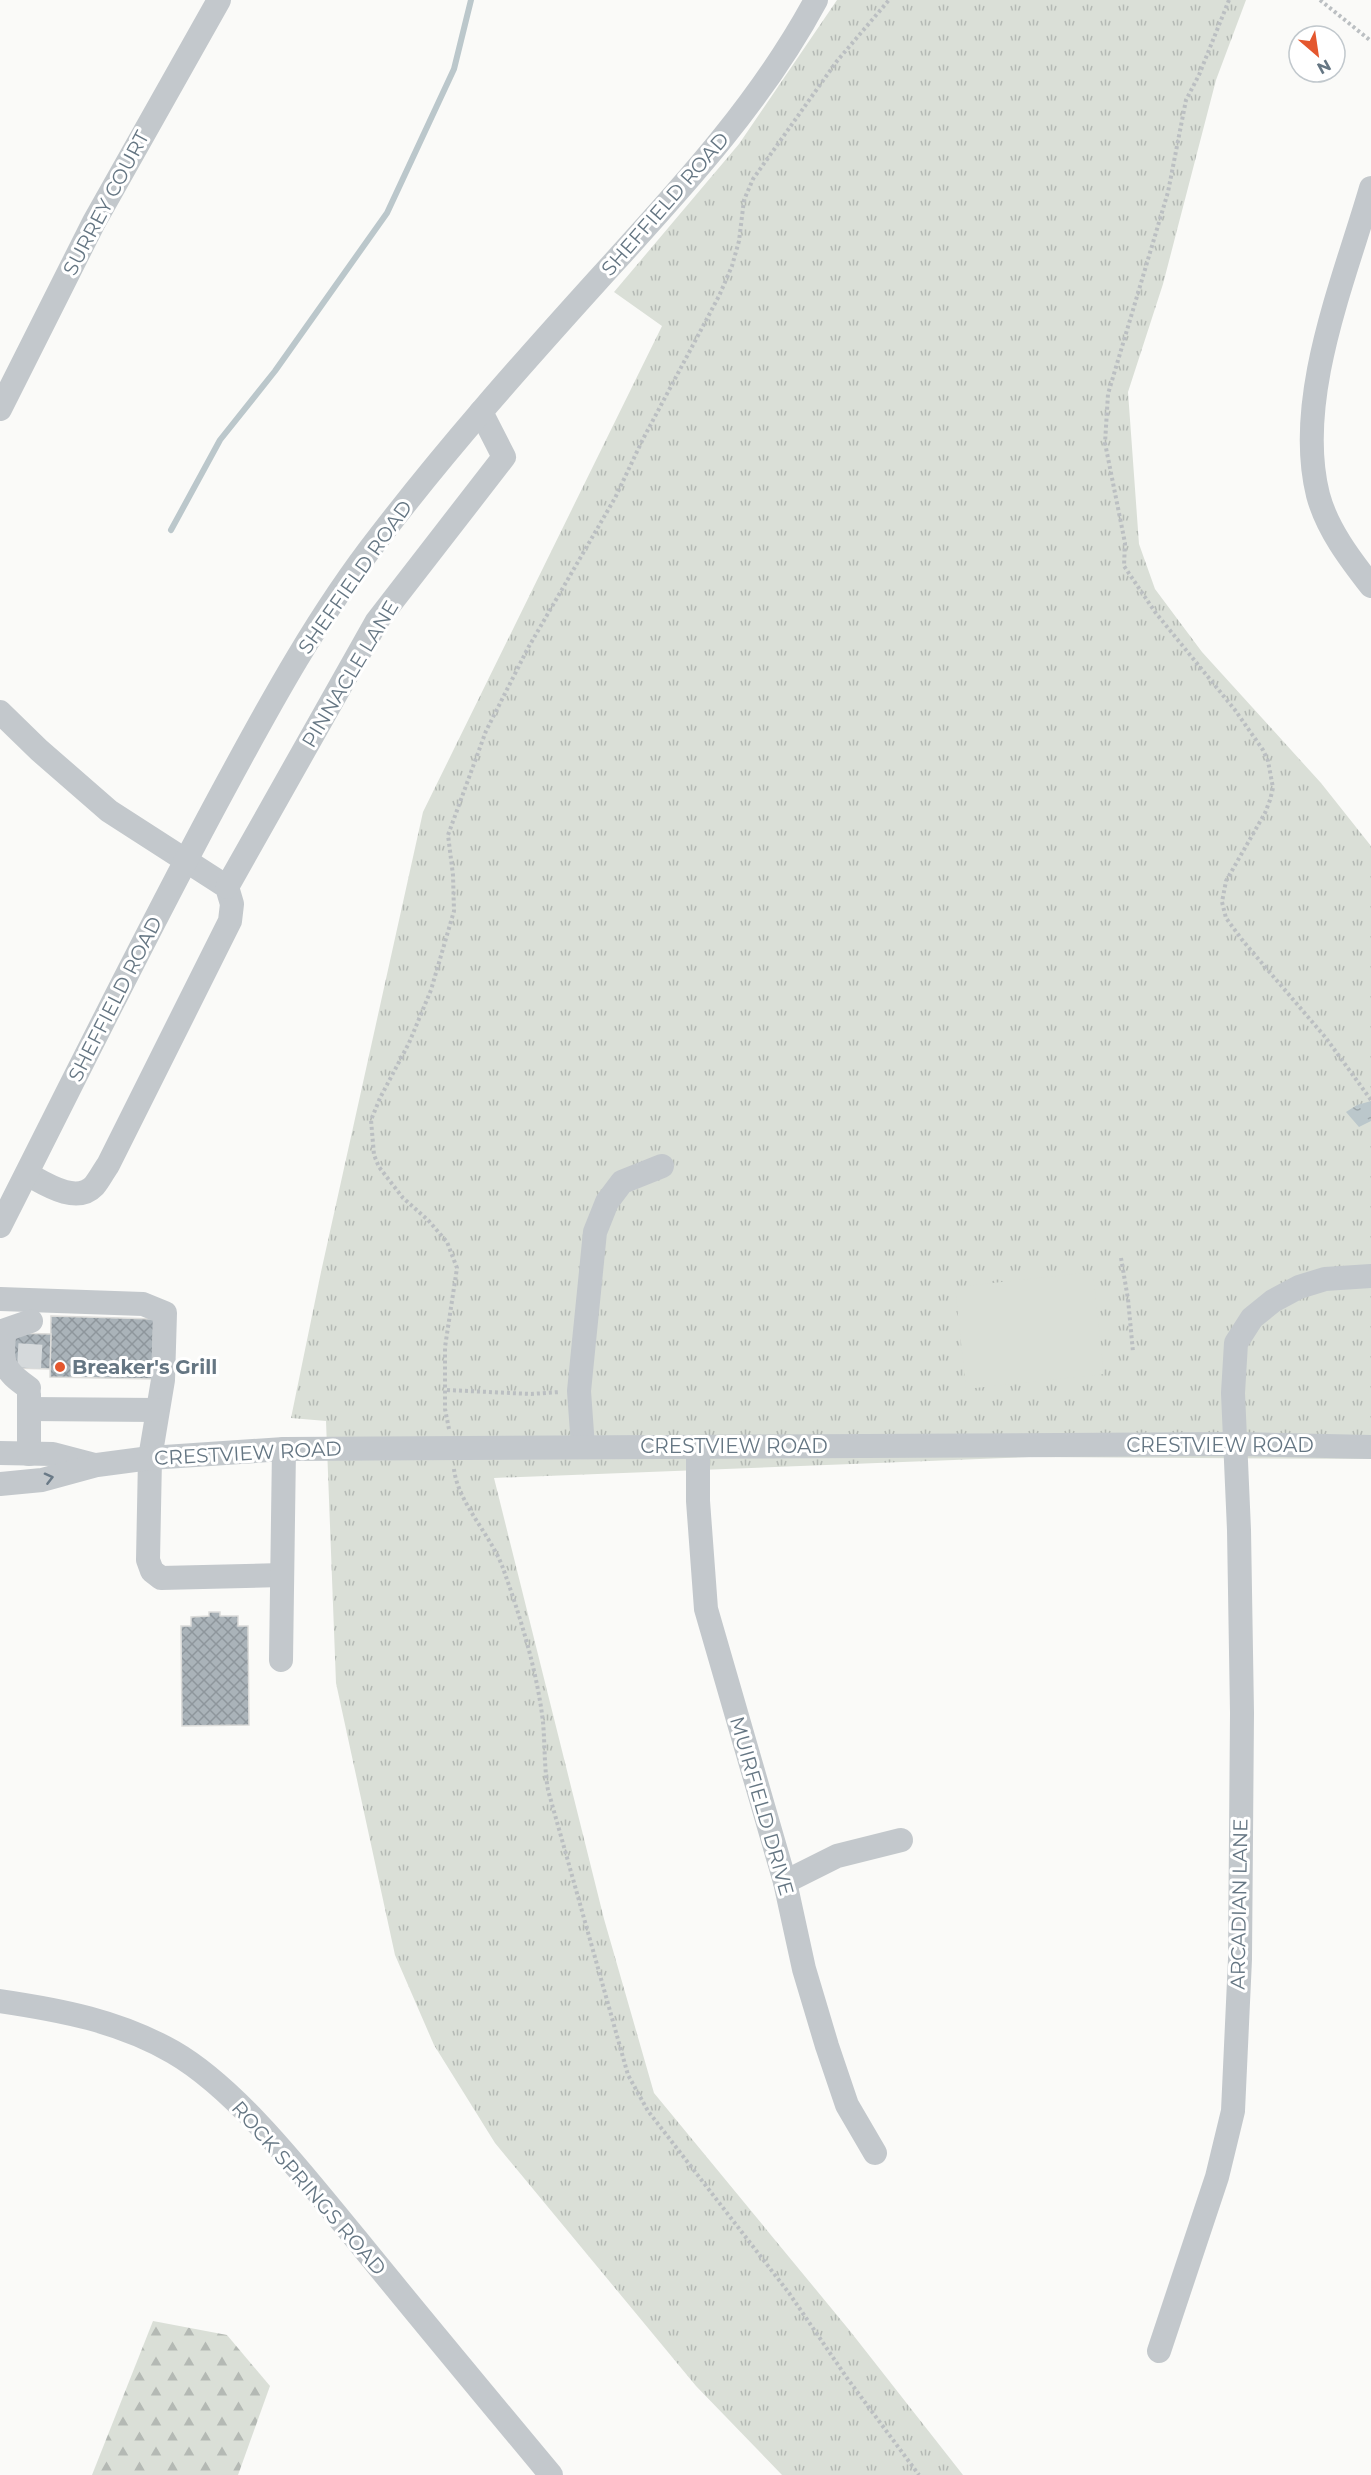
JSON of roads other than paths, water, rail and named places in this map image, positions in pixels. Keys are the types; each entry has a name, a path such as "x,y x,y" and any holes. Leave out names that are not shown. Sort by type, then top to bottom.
{"street":[{"name":"SURREY COURT","path":"0,409 94,222 219,0"},
{"name":"SHEFFIELD ROAD","path":"0,1226 185,861 271,703 330,606 378,538 480,412 725,136 764,86 816,0"},
{"path":"1371,188 1321,357 1313,405 1311,456 1319,497 1333,531 1371,586"},
{"name":"PINNACLE LANE","path":"227,887 377,621 504,457 480,412"},
{"path":"0,711 39,750 109,811 227,887 232,904 230,921 108,1165 93,1188 64,1193 27,1174"},
{"path":"583,1447 579,1391 595,1232 607,1202 622,1182 662,1166"},
{"name":"ARCADIAN LANE","path":"1159,2351 1217,2177 1233,2111 1240,1959 1242,1713 1233,1393 1236,1343 1252,1318 1273,1301 1299,1287 1325,1279 1371,1276"},
{"path":"0,1299 31,1319"},
{"path":"158,1410 29,1388 8,1373 1,1356 5,1329 31,1319 143,1304 165,1313 163,1380 158,1410 150,1458 148,1560 152,1571 161,1578 282,1575"},
{"path":"29,1388 29,1454"},
{"name":"CRESTVIEW ROAD","path":"0,1484 42,1480 97,1465 150,1458 285,1449 1236,1444 1371,1447"},
{"name":"MUIRFIELD DRIVE","path":"698,1447 698,1501 706,1609 785,1882 804,1969 827,2046 847,2105 875,2153"},
{"path":"281,1660 285,1449"},
{"name":"CRESTVIEW ROAD","path":"0,1453 53,1454 97,1465"},
{"path":"785,1882 837,1856 901,1840"},
{"name":"ROCK SPRINGS ROAD","path":"0,2001 59,2010 111,2023 174,2053 207,2076 260,2127 316,2191 551,2475"}],"water":[{"path":"1371,1101 1371,1121 1359,1127 1346,1112 1357,1105"}],"waterway":[{"path":"171,530 220,440 275,371 387,213 454,69 471,0"}],"tunnel":[{"path":"29,1368 31,1334"}],"place":[{"name":"Breaker's Grill","path":"60,1367"}]}
